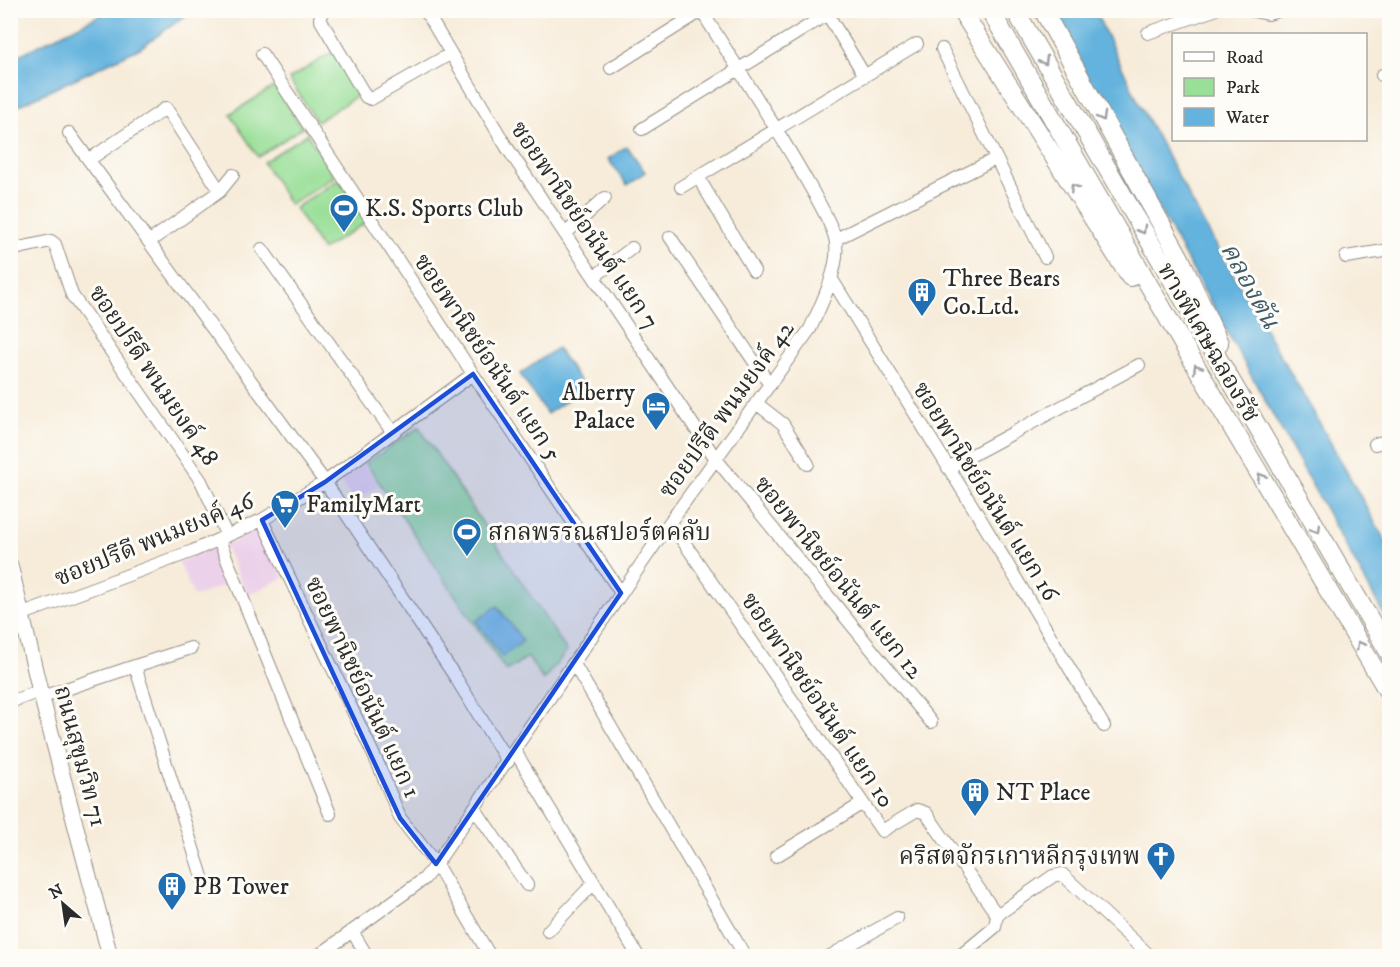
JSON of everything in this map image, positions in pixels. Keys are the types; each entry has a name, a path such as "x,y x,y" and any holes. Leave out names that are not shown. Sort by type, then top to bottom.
{"highway":[{"path":"961,10 1130,276 1180,339"},
{"name":"ทางพิเศษฉลองรัช","path":"990,10 1389,695"},
{"name":"ทางพิเศษฉลองรัช","path":"1015,10 1389,654"},
{"path":"1043,10 1180,258 1264,442"}],"main road":[{"name":"ถนนสุขุมวิท 71","path":"10,565 41,694 110,957"}],"street":[{"path":"322,10 320,19 366,97 371,99 450,54"},
{"name":"ซอยพานิชย์อนันต์ แยก 7","path":"425,10 506,146 716,459"},
{"path":"1148,33 1214,10"},
{"path":"1249,10 1269,14 1281,10"},
{"path":"610,68 702,11"},
{"name":"ซอยปรีดี พนมยงค์ 42","path":"318,957 424,879 436,864 508,762 670,522 810,329 831,278 835,266 836,239 814,192 702,11"},
{"path":"642,129 831,13 865,76"},
{"path":"681,187 917,44"},
{"path":"942,50 1045,257"},
{"name":"ซอยพานิชย์อนันต์ แยก 5","path":"262,54 621,593"},
{"path":"90,159 166,108 220,191"},
{"path":"69,132 325,482 454,675 508,762"},
{"path":"836,239 995,159"},
{"path":"150,241 220,191 233,175"},
{"path":"698,177 754,271"},
{"path":"565,234 605,198"},
{"path":"670,237 770,385"},
{"name":"ซอยปรีดี พนมยงค์ 48","path":"10,250 51,241 55,244 72,295 201,481 223,538"},
{"path":"594,277 632,248"},
{"path":"262,249 393,434"},
{"path":"1346,257 1389,250"},
{"name":"ซอยพานิชย์อนันต์ แยก 16","path":"831,278 1104,726"},
{"path":"948,468 1139,365"},
{"name":"ซอยปรีดี พนมยงค์ 46","path":"23,614 223,538 262,520 325,482 473,374"},
{"path":"756,403 783,424 808,464"},
{"path":"1375,444 1389,440"},
{"name":"ซอยพานิชย์อนันต์ แยก 12","path":"716,459 930,722"},
{"name":"ซอยพานิชย์อนันต์ แยก 1","path":"262,520 379,766 400,818 436,864 490,957"},
{"name":"ซอยพานิชย์อนันต์ แยก 10","path":"670,522 882,831 917,810 926,813 997,915"},
{"path":"223,538 330,814"},
{"path":"10,702 191,648"},
{"path":"574,664 745,957"},
{"path":"135,666 204,883"},
{"path":"515,751 638,957"},
{"path":"776,856 863,803"},
{"path":"475,809 527,885"},
{"path":"960,957 995,927 997,915 1053,876 1062,873 1150,957"},
{"path":"548,931 594,882"},
{"path":"830,957 897,918"},
{"path":"352,931 367,957"}],"highlighted area":[{"path":"473,374 621,593 436,864 400,818 262,520 325,482"}],"shaded area":[{"path":"363,462 379,486 354,502 339,479"},
{"path":"260,529 284,578 247,595 224,544"},
{"path":"214,547 230,583 194,597 179,562"}],"green space":[{"path":"334,51 361,93 317,122 289,79"},
{"path":"275,86 302,128 258,157 230,114"},
{"path":"307,134 335,176 290,205 263,162"},
{"path":"339,179 367,222 322,250 295,208"},
{"name":"สกลพรรณสปอร์ตคลับ","path":"419,427 567,651 543,680 528,657 506,671 366,463"}],"water":[{"path":"108,11 192,11 140,48 11,109 11,59"},
{"path":"1049,11 1095,11 1141,107 1205,226 1318,420 1389,548 1389,624"},
{"path":"627,146 645,172 627,185 608,159"},
{"path":"557,348 585,388 547,414 520,374"},
{"path":"497,606 523,641 502,657 476,621"}],"place":[{"name":"K.S. Sports Club","path":"344,234"},
{"name":"Three Bears Co.Ltd.","path":"922,318"},
{"name":"Alberry Palace","path":"656,432"},
{"name":"FamilyMart","path":"285,530"},
{"name":"สกลพรรณสปอร์ตคลับ","path":"467,558"},
{"name":"NT Place","path":"975,818"},
{"name":"คริสตจักรเกาหลีกรุงเทพ","path":"1161,882"},
{"name":"PB Tower","path":"172,912"}],"water label":[{"name":"คลองตัน","path":"1251,285"}]}
